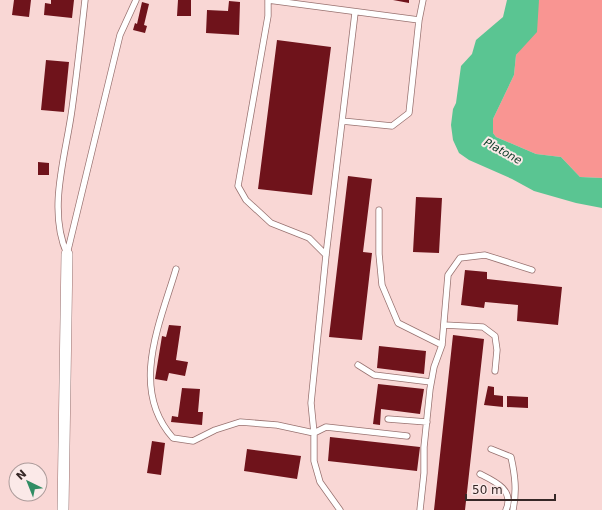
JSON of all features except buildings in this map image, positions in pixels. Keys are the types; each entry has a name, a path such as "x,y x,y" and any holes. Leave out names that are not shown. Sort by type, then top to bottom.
{"street":[{"path":"63,510 67,254"}],"lane":[{"path":"67,254 62,244 58,209 62,166 72,111 85,0"},
{"path":"67,254 120,35 136,0"},
{"path":"326,255 309,238 271,223 246,200 238,186 268,16 268,0 419,20"},
{"path":"342,121 392,126 409,113 419,20 423,0"},
{"path":"340,510 320,482 314,462 314,432 311,402 326,255 355,12"},
{"path":"379,210 379,254 382,285 398,324 442,345"},
{"path":"420,510 431,382 434,367 442,345 448,275 460,258 485,256 532,270"},
{"path":"176,269 152,346 149,378 162,426 172,438 192,440 215,430 240,422 277,425 314,432 326,427 407,436"},
{"path":"444,325 483,327 495,336 497,350 495,371"},
{"path":"358,365 374,375 431,382"},
{"path":"388,419 427,422"},
{"path":"491,449 511,457 516,477 516,496 513,510"},
{"path":"480,474 502,485 508,497 506,510"}],"shaded area":[{"path":"539,0 602,0 602,178 580,177 561,157 536,154 496,137 493,133 493,119 514,75 516,55 520,50"}],"water":[{"name":"Platone","path":"507,0 539,0 537,32 516,55 514,75 493,119 493,133 496,137 536,154 561,157 580,177 602,178 602,208 576,203 534,191 512,179 469,160 459,153 453,140 451,125 453,109 456,103 461,66 472,54 476,40 503,17"}]}
